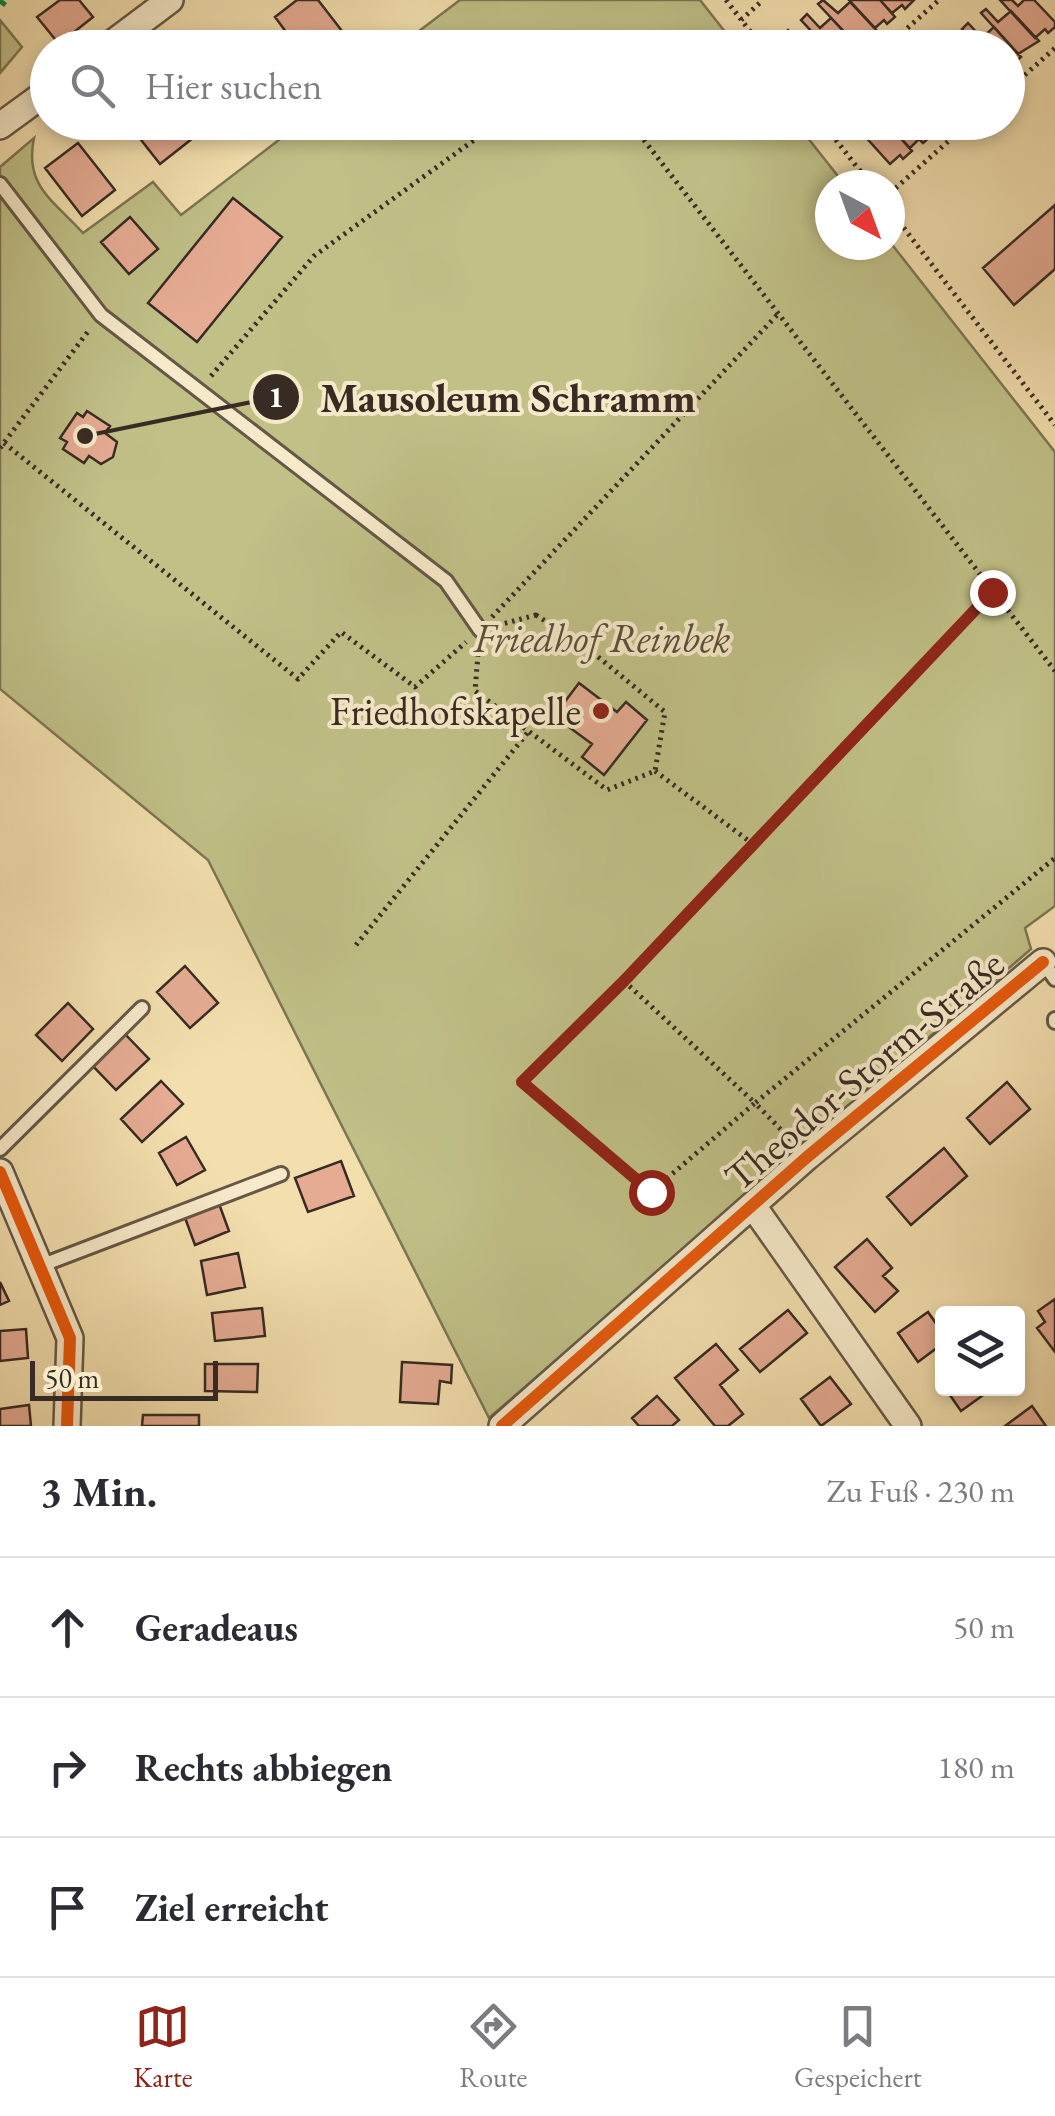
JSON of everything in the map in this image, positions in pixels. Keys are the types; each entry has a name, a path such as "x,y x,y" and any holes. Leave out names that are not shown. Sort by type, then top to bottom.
{"street":[{"path":"130,30 170,0"},
{"path":"0,126 30,104"},
{"name":"Theodor-Storm-Straße","path":"502,1426 807,1157 1049,971"},
{"path":"0,1172 70,1338 68,1426"},
{"path":"753,1206 908,1426"}],"lane":[{"path":"0,184 100,315 446,581 480,630"},
{"path":"0,1149 142,1008"},
{"path":"40,1266 281,1174"}],"path":[{"path":"726,0 748,30"},
{"path":"740,20 764,0"},
{"path":"905,30 939,0"},
{"path":"1025,75 1055,48"},
{"path":"199,390 314,256 474,140"},
{"path":"644,140 1055,670"},
{"path":"836,140 859,170"},
{"path":"905,179 949,140"},
{"path":"905,230 1055,425"},
{"path":"100,315 2,446 298,680 341,632 415,688 480,630 778,314"},
{"path":"992,592 624,981 522,1082 651,1192 1055,858"},
{"path":"480,630 536,614 591,651 665,712 655,771"},
{"path":"480,630 475,692 607,790 655,771"},
{"path":"356,946 529,731"},
{"path":"655,771 753,844"},
{"path":"624,981 807,1157"}],"green space":[{"path":"460,0 700,0 724,30 420,30"},
{"path":"0,20 22,47 0,73"},
{"name":"Friedhof Reinbek","path":"34,140 33,168 37,180 83,233 153,182 181,215 279,140 809,140 833,170 815,170 815,260 904,260 1055,452 1055,906 1025,928 1031,949 489,1418 208,860 0,689 0,167"}],"building":[{"path":"60,0 79,0 93,17 77,30 48,30 37,17"},
{"path":"297,0 318,0 341,30 285,30 275,17"},
{"path":"823,0 838,13 850,2 876,30 843,30 818,4"},
{"path":"849,0 880,0 895,17 875,28"},
{"path":"880,0 914,0 905,9 902,5 892,13"},
{"path":"1000,0 1012,0 1018,6 1024,0 1034,0 1055,22 1055,27 1048,33 1045,29 1035,38"},
{"path":"986,9 998,22 1011,11 1039,41 1025,50 1025,30 996,30 981,13"},
{"path":"807,14 820,28 831,18 842,30 810,30 801,20"},
{"path":"141,140 190,140 160,164"},
{"path":"868,140 902,140 912,151 890,164"},
{"path":"78,143 115,190 82,216 45,168"},
{"path":"233,198 282,237 197,342 148,303"},
{"path":"1055,205 1055,269 1014,305 983,268"},
{"path":"130,217 158,249 129,274 101,242"},
{"path":"87,411 110,426 105,433 117,442 113,457 101,464 89,456 84,463 63,449 67,442 60,438 77,413 83,417"},
{"path":"579,683 617,712 626,702 647,720 604,775 582,757 592,744 554,716"},
{"path":"185,966 218,1003 190,1028 157,992"},
{"path":"68,1003 93,1029 62,1061 36,1035"},
{"path":"123,1032 149,1059 116,1090 90,1063"},
{"path":"161,1081 183,1104 142,1142 121,1119"},
{"path":"1007,1082 1030,1109 990,1144 967,1118"},
{"path":"186,1137 205,1170 177,1185 159,1153"},
{"path":"944,1148 967,1176 911,1225 887,1197"},
{"path":"341,1161 354,1196 308,1212 295,1178"},
{"path":"218,1201 229,1231 195,1245 184,1215"},
{"path":"867,1239 892,1268 883,1276 898,1291 875,1312 835,1267"},
{"path":"238,1253 245,1287 207,1295 201,1261"},
{"path":"0,1282 9,1301 0,1305"},
{"path":"1055,1299 1055,1352 1037,1328 1045,1322 1038,1311"},
{"path":"262,1308 265,1336 215,1341 212,1313"},
{"path":"788,1310 807,1333 760,1372 740,1349"},
{"path":"928,1312 935,1322 935,1349 918,1362 898,1333"},
{"path":"26,1329 28,1358 0,1361 0,1331"},
{"path":"716,1344 738,1370 720,1385 743,1414 728,1426 715,1426 675,1378"},
{"path":"402,1362 452,1365 451,1383 440,1381 438,1404 400,1402"},
{"path":"205,1364 258,1364 257,1392 205,1391"},
{"path":"830,1377 851,1404 821,1426 801,1399"},
{"path":"657,1396 679,1420 672,1426 639,1426 632,1418"},
{"path":"951,1396 982,1396 961,1411"},
{"path":"29,1405 31,1426 0,1426 0,1409"},
{"path":"1032,1406 1046,1426 1005,1426"},
{"path":"143,1415 199,1415 199,1426 142,1426"}],"marked path":[{"path":"0,4 3,0"}],"cycle path":[{"path":"502,1426 807,1157 1043,962"},
{"path":"0,1172 70,1338 67,1426"}],"place":[{"name":"Mausoleum Schramm","path":"85,436"},
{"name":"Friedhofskapelle","path":"601,711"}],"route":[{"path":"651,1192 522,1082 624,981 992,592"}]}
